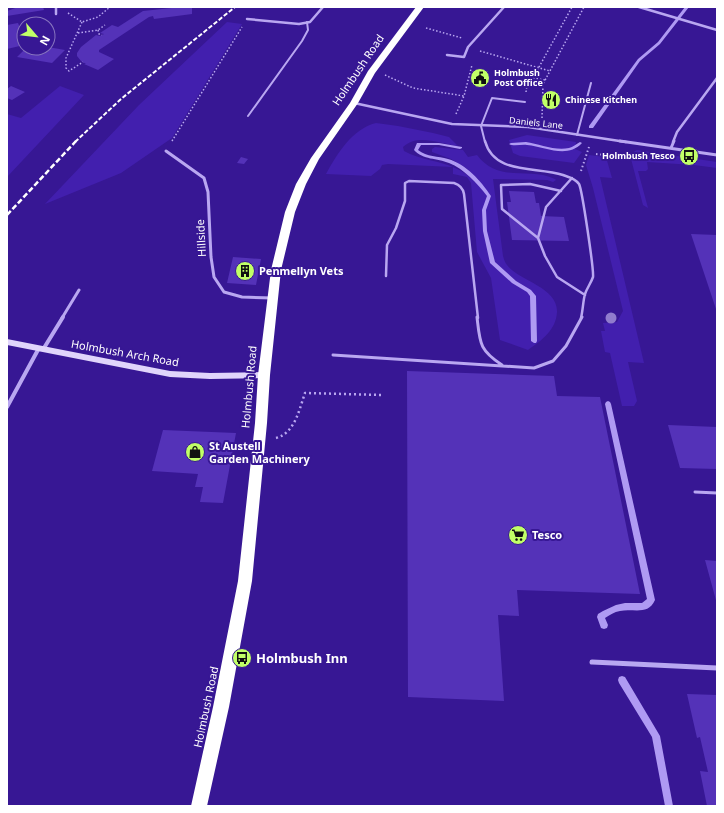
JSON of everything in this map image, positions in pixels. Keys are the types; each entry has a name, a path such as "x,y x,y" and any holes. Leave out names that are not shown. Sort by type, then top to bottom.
{"highway":[{"name":"Holmbush Road","path":"199,806 221,707 245,581 264,375 273,298 280,249 290,212 301,184 315,158 354,103 374,70 420,7"}],"street":[{"path":"56,7 56,14"},
{"path":"247,18 278,23 299,24 310,22 318,15 323,7"},
{"path":"447,54 464,57 468,47 504,7"},
{"path":"639,7 717,30"},
{"path":"671,148 678,132 717,78"},
{"name":"Daniels Lane","path":"354,103 452,124 528,127 717,155"},
{"name":"Hillside","path":"166,151 204,178 208,192 211,257 214,277 224,292 242,297 273,298"},
{"path":"7,407 79,290"},
{"name":"Holmbush Arch Road","path":"7,342 170,374 210,376 264,375"},
{"path":"592,662 717,668"}],"lane":[{"path":"248,116 302,41 308,30 307,22"},
{"path":"577,135 591,83"},
{"path":"332,355 534,368 553,361 566,346 581,320 585,295 593,276 585,210 579,184 572,178 551,171 513,166 500,162 487,148 482,126 492,98 525,102"},
{"path":"538,238 546,207 572,178"},
{"path":"386,276 387,245 396,228 405,201 404,183 409,181 454,183 460,185 463,188 464,194 480,340 483,350 488,356 504,366"},
{"path":"561,191 530,184 501,185 502,209 538,238 544,256 557,276 585,295"},
{"path":"695,492 717,493"}],"path":[{"path":"82,22 98,17 110,7"},
{"path":"533,78 572,7"},
{"path":"550,131 550,123 542,120 543,84 584,7"},
{"path":"56,14 67,12 82,22"},
{"path":"166,151 247,18"},
{"path":"82,22 66,58 66,68 70,71 83,62"},
{"path":"78,33 98,30 105,25"},
{"path":"426,28 473,42"},
{"path":"98,30 99,34 102,35"},
{"path":"468,47 550,71"},
{"path":"452,124 464,96 476,50"},
{"path":"374,70 413,88 464,96"},
{"path":"525,102 528,78 545,80"},
{"path":"578,183 592,137"},
{"path":"596,154 616,156"},
{"path":"259,438 280,438 290,432 305,393 383,395"}],"shaded area":[{"path":"227,22 242,24 172,138 121,173 45,204 139,105"},
{"path":"60,86 84,95 7,177 7,114 21,118"},
{"path":"376,123 449,137 458,146 422,140 409,143 403,147 404,151 410,154 453,167 388,164 382,165 380,169 371,176 326,174 346,143 367,126"},
{"path":"527,135 576,142 575,149 582,152 574,163 520,156 513,153 509,140"},
{"path":"435,147 463,150 468,157 477,155 486,164 504,172 545,175 556,180 553,182 547,180 493,179 503,256 506,263 520,276 545,290 556,303 557,312 554,324 543,338 528,350 500,340 491,278 477,252 471,183 467,177 453,174 453,167 463,172 475,182 479,180 466,168 451,159 432,152 432,149"},
{"path":"637,150 717,162 717,168 647,162 648,169 646,171 638,171 648,208 643,205 630,155"},
{"path":"589,155 606,157 612,178 600,177 644,363 628,362 637,401 634,406 622,406 610,353 605,352 601,331 605,331 603,323 617,322 623,311 586,165"}],"building":[{"path":"18,7 43,7 44,10 7,16 7,11"},
{"path":"192,7 192,14 154,19 153,16 149,17 99,50 99,52 114,59 98,70 84,64 86,64 77,56 77,53 81,47 96,35 100,36 104,34 100,33 112,25 118,27 143,11"},
{"path":"16,23 16,47 7,49 7,25"},
{"path":"56,48 65,50 52,63 17,57 56,56"},
{"path":"11,86 25,92 12,100 7,98 7,89"},
{"path":"241,157 248,159 244,164 237,163"},
{"path":"509,191 534,192 536,203 539,203 541,216 564,217 569,241 512,240 507,202 511,202"},
{"path":"691,234 717,235 717,312"},
{"name":"Penmellyn Vets","path":"233,257 261,259 256,285 227,283"},
{"name":"Tesco","path":"407,371 554,376 557,396 600,397 640,594 517,590 519,616 498,615 504,701 408,697"},
{"path":"668,425 717,427 717,469 680,468"},
{"name":"St Austell Garden Machinery","path":"163,430 236,433 223,503 200,502 203,487 195,487 198,474 152,471"},
{"path":"705,560 717,561 717,604"},
{"path":"687,694 717,695 717,806 707,806 700,771 708,772 700,737 697,738"}],"waterway":[{"path":"591,127 639,60 659,43 687,7"},
{"path":"511,144 526,143 554,149 568,150 580,143"},
{"path":"460,148 439,144 419,144 416,150 423,155 448,160 462,168 489,196 484,210 485,231 493,263 514,282 529,291 533,296 534,341"},
{"path":"604,625 601,617 611,610 621,607 642,607 651,600 608,404"},
{"path":"622,680 656,736 669,806"}],"railway":[{"path":"76,142 121,99 235,7"},
{"path":"7,215 76,142"}],"place":[{"name":"Holmbush Post Office","path":"480,78"},
{"name":"Chinese Kitchen","path":"551,100"},
{"name":"Holmbush Tesco","path":"689,156"},
{"name":"Penmellyn Vets","path":"245,271"},
{"name":"St Austell Garden Machinery","path":"195,452"},
{"name":"Tesco","path":"518,535"},
{"name":"Holmbush Inn","path":"242,658"}]}
